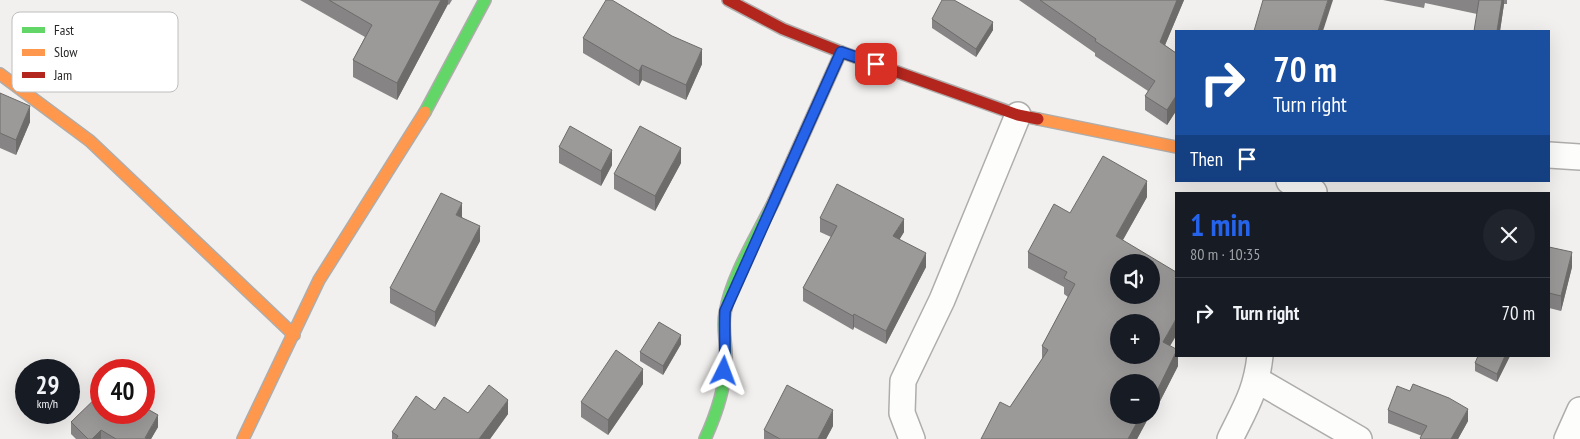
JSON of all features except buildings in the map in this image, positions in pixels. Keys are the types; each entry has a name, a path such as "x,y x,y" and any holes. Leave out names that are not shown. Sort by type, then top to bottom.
{"street":[{"path":"243,439 319,280 425,112 484,0"},
{"path":"728,0 783,29 841,52 1018,115 1175,147"},
{"path":"705,439 713,424 722,391 726,352 725,311 812,112 841,52"},
{"path":"0,74 12,83"},
{"path":"24,92 90,141 120,168 294,335"},
{"path":"912,439 902,413 903,381 942,300 1018,115"},
{"path":"1550,155 1580,157"},
{"path":"1292,182 1316,189"},
{"path":"1230,439 1250,401 1258,368 1359,439"},
{"path":"1567,439 1580,410"}],"traffic: fast":[{"path":"425,112 485,0"},
{"path":"705,439 716,411 724,382 726,356 724,319 728,298 739,270 774,201"}],"traffic: slow":[{"path":"0,74 12,83"},
{"path":"24,92 90,141 294,335"},
{"path":"243,439 319,280 425,112"},
{"path":"1038,119 1175,147"}],"traffic: jam":[{"path":"728,0 783,29 841,52 1018,115 1038,119"},
{"path":"774,201 841,52"}],"route":[{"path":"724,371 726,352 725,311 750,250 841,52 876,64"}]}
